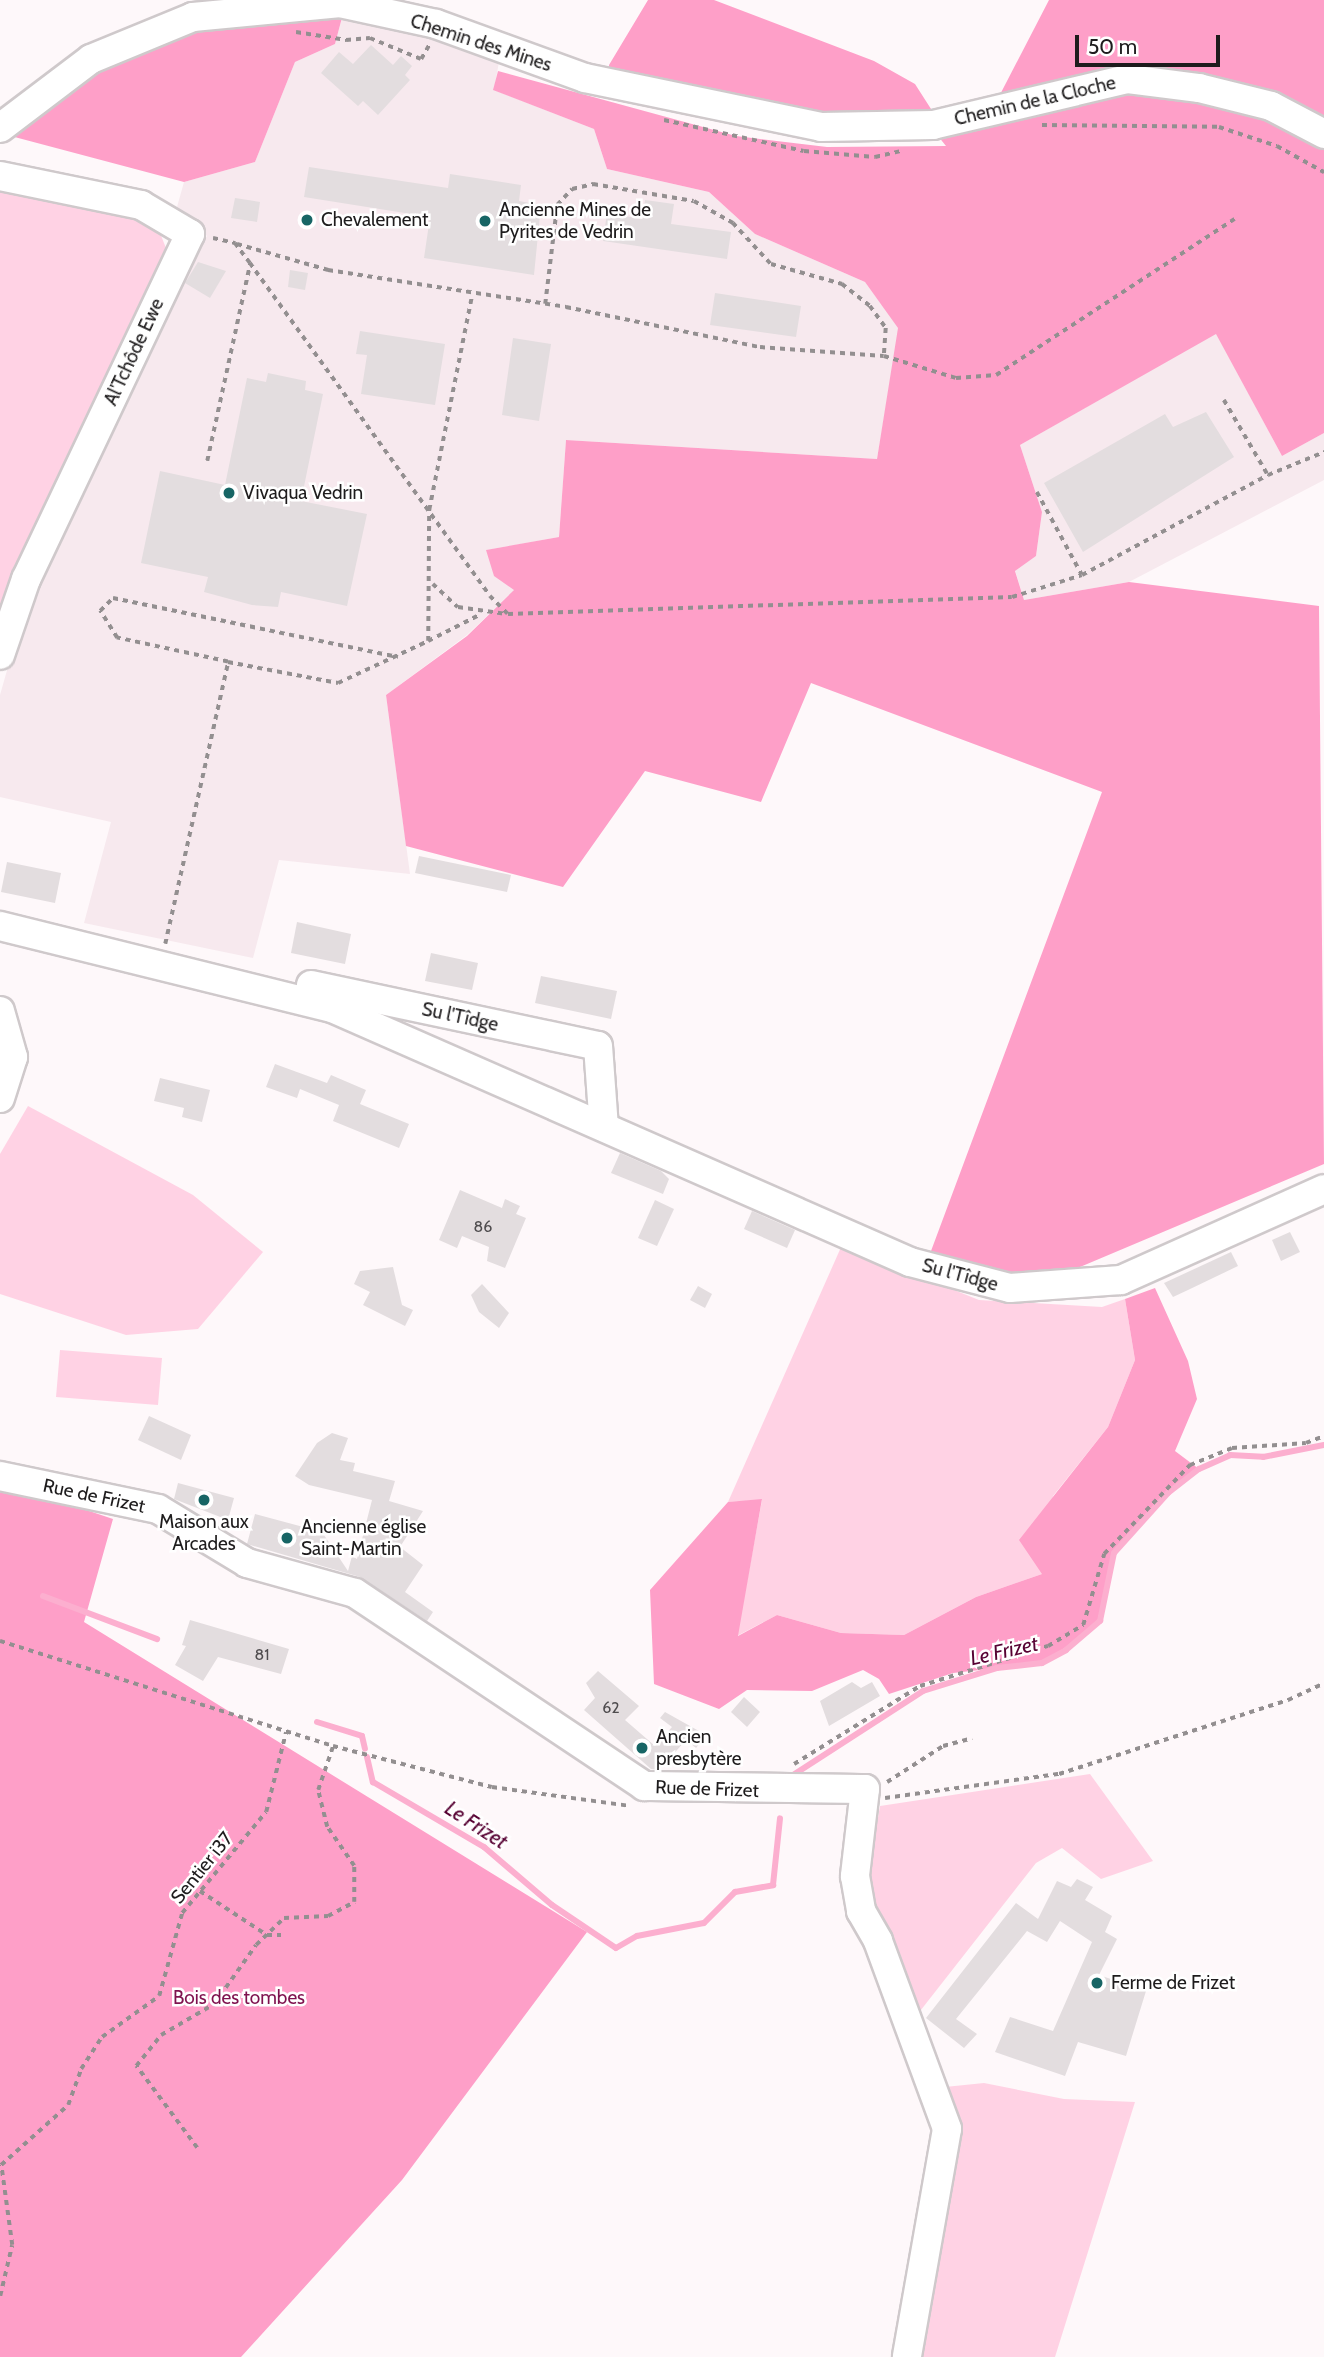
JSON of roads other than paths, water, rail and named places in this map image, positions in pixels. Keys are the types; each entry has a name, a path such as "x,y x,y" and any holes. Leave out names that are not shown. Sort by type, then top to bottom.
{"street":[{"name":"Chemin des Mines","path":"0,128 91,59 193,17 303,4 340,3 468,36 585,78 821,127"},
{"name":"Chemin de la Cloche","path":"821,127 933,125 1128,79 1199,88 1271,106 1324,134"},
{"name":"Al'Tchôde Ewe","path":"0,176 141,205 190,234 26,579 0,655"},
{"name":"Su l'Tîdge","path":"0,926 332,1008 910,1262 1010,1288 1121,1280 1324,1189"},
{"name":"Su l'Tîdge","path":"243,986 274,977 598,1046 604,1127"},
{"path":"0,1011 13,1057 0,1098"},
{"name":"Rue de Frizet","path":"0,1476 158,1509 247,1563 355,1592 644,1786 865,1794 855,1876 861,1911 878,1941 947,2129 907,2357"}],"waterway":[{"name":"Le Frizet","path":"790,1777 923,1691 997,1668 1042,1663 1066,1650 1100,1621 1114,1553 1168,1493 1199,1469 1230,1455 1263,1457 1324,1445"},
{"name":"Le Frizet","path":"43,1596 157,1639"},
{"name":"Le Frizet","path":"317,1722 362,1736 365,1749"},
{"name":"Le Frizet","path":"367,1757 373,1782 484,1847 552,1905 616,1948 637,1936 704,1923 735,1892 773,1885 780,1818"}],"place":[{"name":"Chevalement","path":"307,220"},
{"name":"Ancienne Mines de Pyrites de Vedrin","path":"485,221"},
{"name":"Vivaqua Vedrin","path":"229,493"},
{"name":"Maison aux Arcades","path":"204,1500"},
{"name":"Ancienne église Saint-Martin","path":"287,1538"},
{"name":"Ancien presbytère","path":"642,1748"},
{"name":"Ferme de Frizet","path":"1097,1983"}],"park label":[{"name":"Bois des tombes","path":"239,1998"}]}
